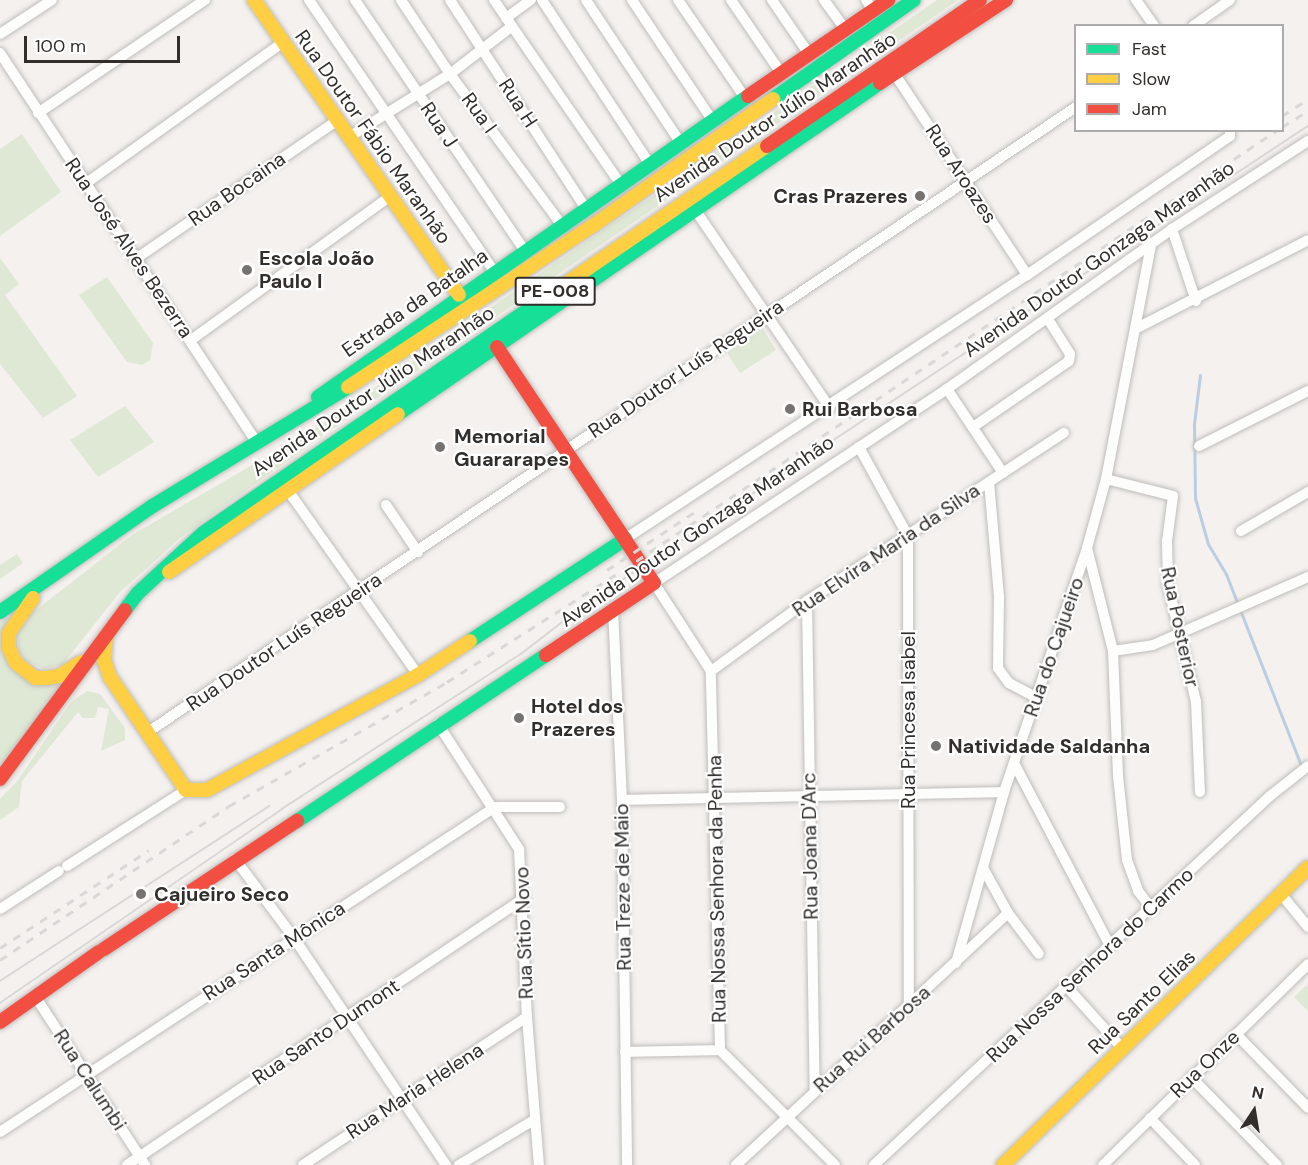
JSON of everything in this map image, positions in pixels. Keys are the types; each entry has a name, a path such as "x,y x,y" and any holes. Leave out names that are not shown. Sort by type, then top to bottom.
{"main road":[{"name":"Rua Doutor Fábio Maranhão","path":"255,0 389,197 459,295"},
{"name":"Avenida Doutor Júlio Maranhão","path":"585,207 845,29 870,5 888,0"},
{"name":"Avenida Doutor Júlio Maranhão","path":"0,612 143,513 368,375 594,225 914,0"},
{"name":"Avenida Doutor Júlio Maranhão","path":"0,779 34,737 106,633 138,593 203,532 280,476 980,0"},
{"name":"Avenida Doutor Júlio Maranhão","path":"287,489 696,211 894,73 1006,0"},
{"name":"Estrada da Batalha","path":"269,434 459,295 585,207"},
{"path":"497,347 654,583"},
{"path":"138,593 287,489"},
{"name":"Avenida Doutor Gonzaga Maranhão","path":"186,790 217,786 418,675 625,539"},
{"path":"58,574 15,619 9,633 11,655 29,675 46,678 59,676 92,653"},
{"name":"Avenida Doutor Gonzaga Maranhão","path":"0,1022 34,996 235,859 654,583"},
{"path":"106,633 106,668 186,790"},
{"name":"Rua Santo Elias","path":"1003,1165 1308,867"}],"street":[{"path":"0,34 52,0"},
{"path":"38,113 205,0"},
{"path":"309,0 384,115 494,271"},
{"name":"Rua J","path":"356,0 524,250"},
{"name":"Rua I","path":"401,0 450,74 561,224"},
{"name":"Rua H","path":"450,0 585,207"},
{"path":"494,0 620,183"},
{"path":"350,137 450,74 483,48 531,0"},
{"path":"586,0 680,142"},
{"path":"632,0 712,120"},
{"path":"678,0 745,98"},
{"path":"730,0 781,73"},
{"path":"772,0 809,54"},
{"path":"824,0 845,29"},
{"path":"1136,0 1153,24"},
{"path":"1196,24 1230,0"},
{"path":"547,2 649,164"},
{"path":"85,184 283,42"},
{"name":"Rua José Alves Bezerra","path":"0,53 256,442"},
{"name":"Rua Aroazes","path":"894,73 1027,275"},
{"name":"Rua Doutor Luís Regueira","path":"148,732 361,591 766,314 1074,108"},
{"name":"Rua Bocaina","path":"137,258 338,120"},
{"name":"Avenida Doutor Gonzaga Maranhão","path":"625,539 830,408 1027,275 1230,132"},
{"name":"Avenida Doutor Gonzaga Maranhão","path":"654,583 947,389 1172,229 1308,141"},
{"path":"191,340 389,197"},
{"path":"696,211 830,408"},
{"path":"1172,229 1196,301"},
{"path":"1137,328 1196,301 1308,240"},
{"name":"Rua do Cajueiro","path":"957,963 1004,792 1087,548 1106,479 1137,328 1151,245"},
{"path":"973,427 1069,361 1070,354 1047,320"},
{"path":"947,389 1002,473"},
{"path":"1199,446 1308,391"},
{"name":"Rua Elvira Maria da Silva","path":"711,671 807,601 1064,433"},
{"name":"Rua Princesa Isabel","path":"859,447 908,536 909,1006"},
{"name":"Rua Posterior","path":"1106,479 1173,496 1166,562 1168,585 1196,702 1200,792"},
{"path":"989,482 998,586 998,668 1009,683 1037,698"},
{"path":"287,489 418,675"},
{"path":"1241,531 1308,492"},
{"path":"386,505 418,552"},
{"path":"1087,548 1113,651 1118,776 1127,860 1138,891 1152,909"},
{"path":"1113,651 1153,645 1308,577"},
{"path":"654,583 711,671"},
{"name":"Rua Joana D'Arc","path":"807,601 808,794 815,1091"},
{"name":"Rua Treze de Maio","path":"614,609 622,800 627,1165"},
{"name":"Rua Nossa Senhora da Penha","path":"711,671 720,1050 835,1165"},
{"name":"Rua Sítio Novo","path":"438,724 495,807 519,849 524,898 527,1017 539,1165"},
{"path":"1014,763 1110,946"},
{"name":"Rua Nossa Senhora do Carmo","path":"874,1165 1152,909 1270,796 1308,766"},
{"name":"Avenida Doutor Gonzaga Maranhão","path":"0,909 186,790"},
{"path":"622,800 808,794 1004,792"},
{"path":"495,807 560,807"},
{"name":"Rua Santa Mônica","path":"0,1132 495,807"},
{"path":"235,859 294,938 446,1165"},
{"path":"983,868 1008,913 1039,954"},
{"path":"1281,894 1308,927"},
{"name":"Rua Santo Dumont","path":"127,1165 143,1161 347,1017 524,898"},
{"name":"Rua Rui Barbosa","path":"736,1165 957,963 1008,913"},
{"name":"Rua Onze","path":"1104,1164 1308,964"},
{"path":"1067,987 1123,1049"},
{"name":"Rua Calumbi","path":"34,996 143,1161"},
{"name":"Rua Maria Helena","path":"303,1165 527,1017"},
{"path":"1236,1034 1308,1108"},
{"path":"625,1052 720,1050"},
{"path":"1191,1077 1277,1165"},
{"path":"1150,1118 1195,1165"},
{"path":"459,1165 534,1120"}],"green space":[{"path":"937,0 958,0 326,433 180,538 120,592 63,664 44,669 24,660 18,647 18,634 31,614 132,535 319,426"},
{"path":"22,134 61,192 0,236 0,149"},
{"path":"0,258 19,284 5,295 77,396 43,418 0,364"},
{"path":"107,277 153,343 150,360 142,365 127,362 79,295"},
{"path":"763,329 776,350 740,373 727,353"},
{"path":"125,406 154,442 98,477 70,440"},
{"path":"17,554 23,563 0,579 0,565"},
{"path":"7,617 8,659 64,683 0,769 0,623"},
{"path":"87,691 100,694 125,728 125,740 101,751 109,709 98,707 95,718 83,718 78,712 22,781 19,807 0,820 0,799 18,780 71,702"},
{"path":"1308,984 1308,1011 1294,997"}],"waterway":[{"path":"1200,375 1194,424 1195,498 1208,544 1226,574 1302,768"}],"tram line":[{"path":"0,1003 282,809 521,654 583,606 1308,126"},
{"path":"0,981 269,806"}],"railway":[{"path":"1284,115 1308,99"},
{"path":"1284,126 1308,111"},
{"path":"0,960 229,806 447,682 623,570 1274,132"},
{"path":"607,570 699,509"},
{"path":"0,948 149,850"}],"traffic: fast":[{"path":"773,99 914,0"},
{"path":"398,414 880,83"},
{"path":"318,397 748,96"},
{"path":"125,610 138,593 203,533 552,293"},
{"path":"0,612 151,507 348,387"},
{"path":"470,641 625,539"},
{"path":"297,821 546,655"}],"traffic: slow":[{"path":"254,0 459,295"},
{"path":"348,387 594,225 773,99"},
{"path":"552,293 767,146"},
{"path":"169,572 398,414"},
{"path":"33,598 9,633 9,648 16,663 35,678 46,678 59,676 81,662"},
{"path":"106,636 104,660 110,677 186,790 207,790 418,675 470,641"},
{"path":"1003,1165 1308,867"}],"traffic: jam":[{"path":"748,96 888,0"},
{"path":"767,146 980,0"},
{"path":"880,83 1006,0"},
{"path":"497,347 654,583 546,655"},
{"path":"0,779 125,610"},
{"path":"104,949 297,821"},
{"path":"0,1022 99,952"}],"place":[{"name":"Cras Prazeres","path":"920,196"},
{"name":"Escola João Paulo I","path":"247,270"},
{"name":"Rui Barbosa","path":"790,409"},
{"name":"Memorial Guararapes","path":"440,447"},
{"name":"Hotel dos Prazeres","path":"519,718"},
{"name":"Natividade Saldanha","path":"936,746"},
{"name":"Cajueiro Seco","path":"141,894"}]}
